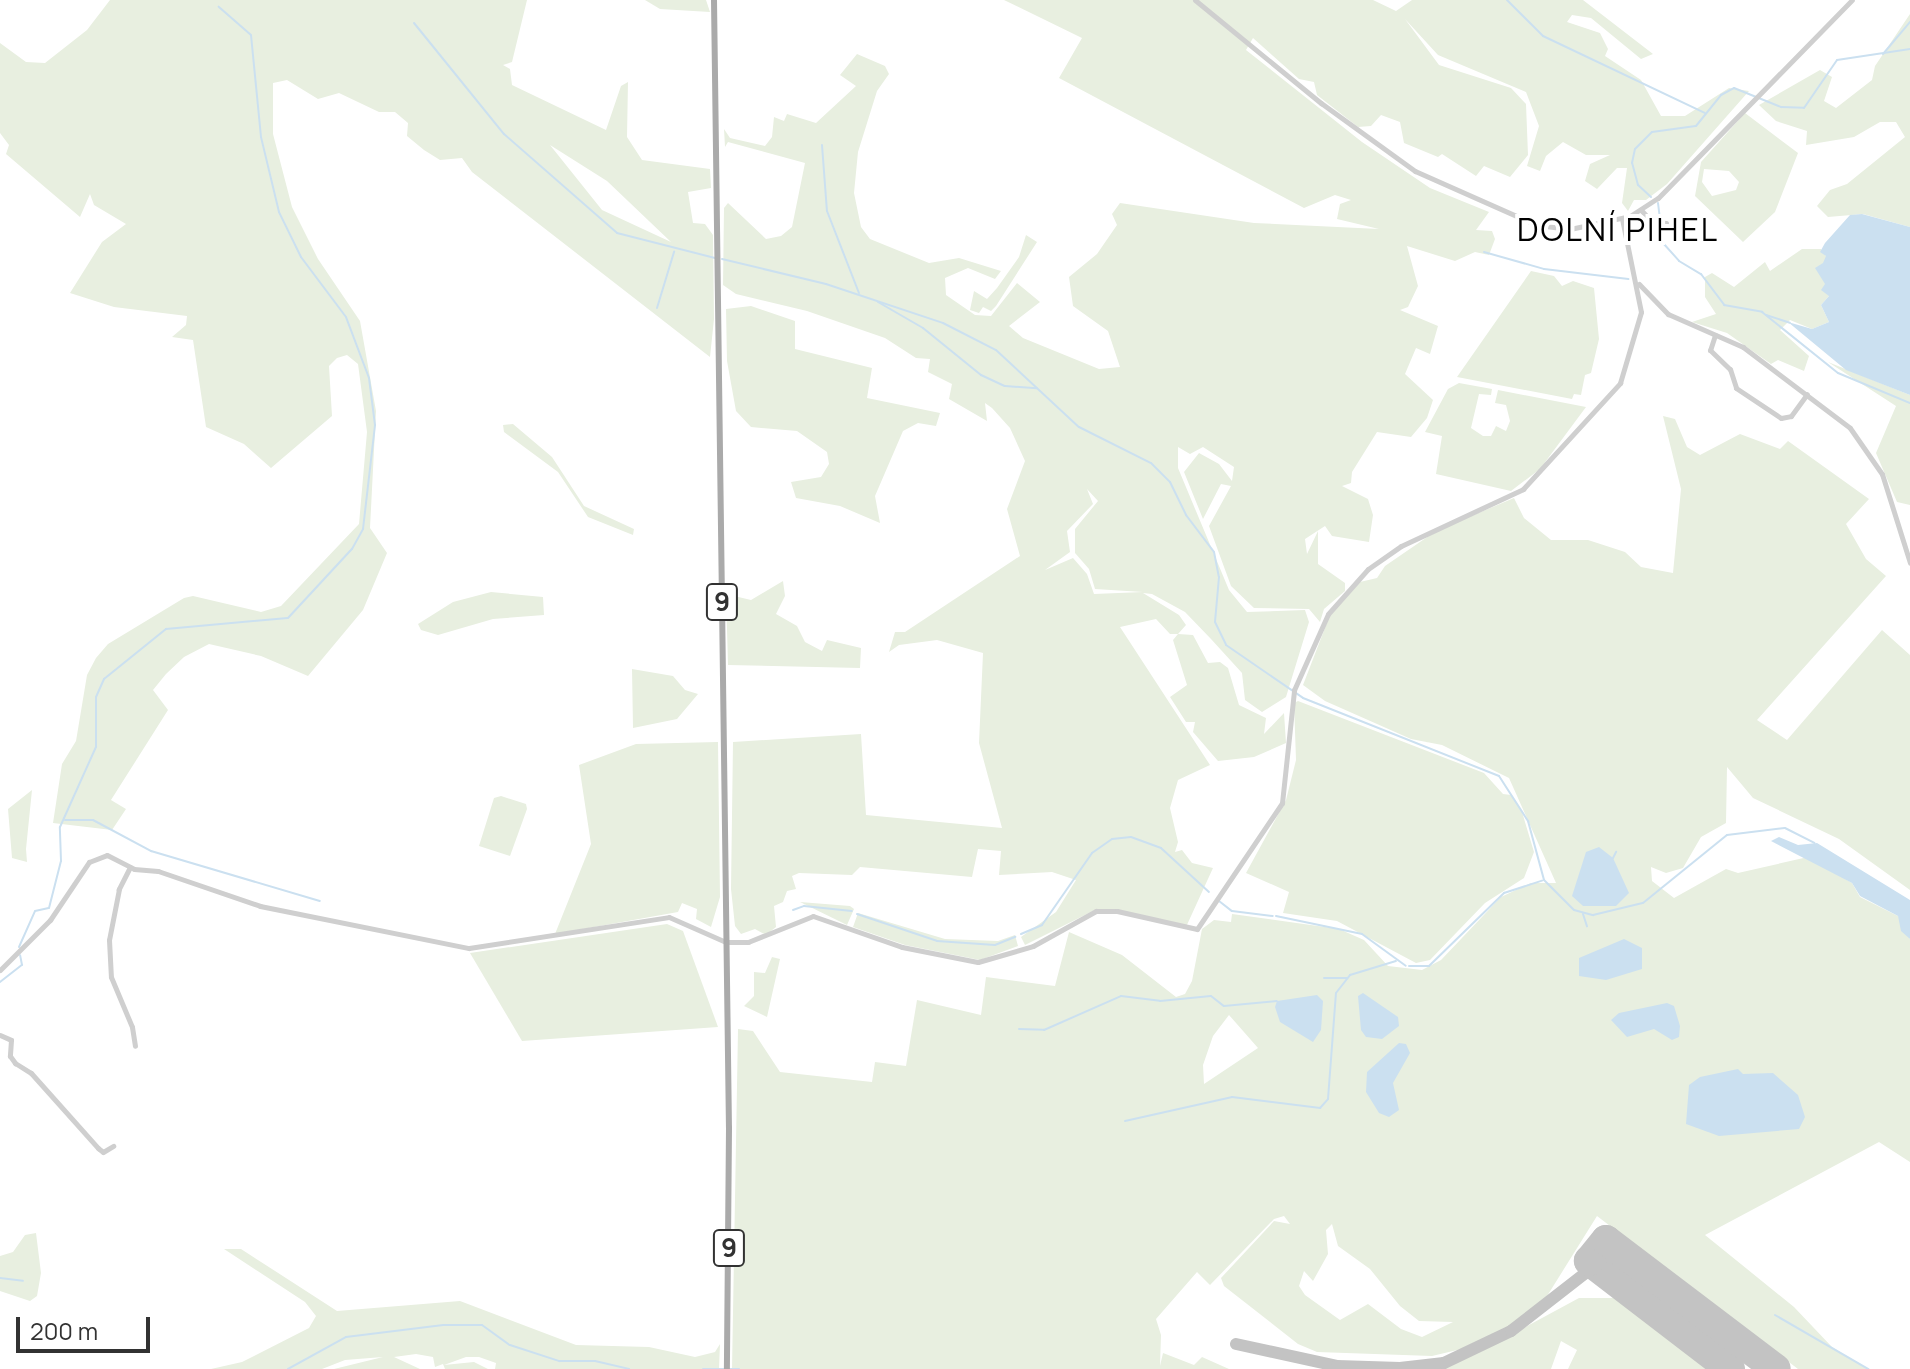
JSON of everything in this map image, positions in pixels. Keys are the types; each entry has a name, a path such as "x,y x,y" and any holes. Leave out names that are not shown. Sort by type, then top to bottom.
{"main road":[{"name":"9","path":"714,0 726,942 727,1369"}],"street":[{"path":"1195,0 1321,103 1428,179 1555,229 1622,219 1641,210 1679,179 1749,103 1852,0"},
{"path":"1641,210 1663,223"},
{"path":"0,970 50,920 89,862 107,855 130,867 158,871 260,906 450,945 496,946 669,917 726,942 763,938 813,916 902,947 978,962 1033,946 1096,911 1151,917 1185,930 1202,926 1282,803 1294,690 1328,614 1389,554 1424,533 1508,498 1547,467 1620,383 1640,320 1639,283 1622,219"},
{"path":"1639,283 1668,314 1743,347 1850,428 1882,474 1910,563"},
{"path":"1715,335 1710,350 1730,369 1735,387 1781,418 1791,416 1807,394"},
{"path":"130,867 115,908 110,964 135,1046"},
{"path":"0,1035 11,1040 10,1056 15,1063 31,1073 98,1148 103,1152 113,1146"}],"green space":[{"path":"110,0 527,0 512,62 503,65 510,69 512,85 606,130 621,86 628,82 627,137 642,160 710,169 711,188 688,192 693,223 705,224 713,235 714,319 710,357 472,172 462,158 440,160 424,150 407,136 408,123 395,112 379,112 339,93 318,99 287,80 273,83 273,134 292,207 318,259 360,321 376,411 370,528 387,553 363,610 308,676 261,656 209,644 184,657 166,674 153,690 168,710 111,800 126,809 112,830 53,823 62,764 76,741 87,675 96,658 108,644 184,598 193,596 261,612 281,606 359,524 367,432 358,364 347,355 337,358 329,366 332,416 271,468 244,444 206,427 193,340 172,337 186,325 187,316 114,307 70,293 102,242 126,224 94,205 90,194 80,217 6,154 9,145 0,133 0,43 26,62 45,63 87,30","holes":["550,145 607,181 671,242 602,210"]},
{"path":"645,0 706,0 710,12 660,9"},
{"path":"1004,0 1373,0 1396,11 1412,0 1583,0 1653,54 1641,59 1591,18 1572,15 1567,22 1600,33 1608,49 1605,56 1641,80 1661,116 1685,116 1729,88 1749,91 1667,184 1646,200 1634,200 1628,211 1622,203 1627,168 1617,168 1597,189 1585,181 1590,164 1610,155 1586,155 1563,142 1546,156 1540,171 1527,166 1539,126 1526,92 1438,55 1405,19 1439,65 1511,88 1526,104 1528,155 1510,177 1484,166 1476,176 1442,154 1438,157 1404,143 1400,122 1381,115 1371,126 1358,127 1317,95 1314,82 1299,79 1253,38 1246,50 1362,142 1430,188 1489,212 1476,230 1492,231 1495,239 1489,255 1475,252 1455,261 1407,246 1418,286 1408,307 1400,310 1438,326 1430,354 1416,348 1405,374 1433,400 1427,418 1411,437 1377,432 1352,472 1351,483 1342,486 1368,499 1373,515 1369,542 1332,536 1325,526 1305,539 1307,554 1318,531 1318,564 1345,583 1345,591 1324,609 1320,622 1309,609 1254,608 1231,586 1209,526 1231,486 1221,484 1203,519 1184,472 1199,453 1219,464 1232,481 1234,467 1203,447 1190,454 1178,447 1178,468 1229,590 1247,612 1305,610 1309,622 1286,697 1262,712 1245,700 1242,673 1185,612 1152,594 1143,593 1179,615 1186,625 1178,634 1170,634 1156,619 1120,627 1210,765 1178,780 1170,808 1178,842 1175,852 1182,850 1192,863 1213,868 1186,927 1097,909 1025,945 1021,937 1056,912 1076,880 1052,872 999,875 1001,851 978,849 972,877 860,867 852,875 799,873 792,876 796,889 787,891 783,902 774,906 776,927 766,935 755,929 741,934 735,926 731,889 733,742 861,734 866,815 1002,828 979,743 983,653 937,640 899,645 889,652 895,632 905,632 1020,556 1007,509 1025,461 1010,428 992,408 985,403 987,421 949,399 952,384 928,372 930,359 916,358 885,338 807,311 736,294 723,285 724,208 728,203 766,239 781,236 792,227 805,163 728,142 725,147 724,129 730,138 765,146 772,137 774,117 784,121 787,114 816,123 856,86 840,75 857,54 885,66 889,74 877,91 858,152 854,193 861,227 870,239 929,263 959,258 1001,271 995,279 968,268 945,278 946,295 975,315 991,316 1017,283 1040,302 1009,326 1023,338 1099,369 1120,367 1108,331 1073,306 1069,277 1097,254 1117,225 1112,214 1120,203 1254,223 1379,229 1337,219 1340,204 1351,200 1335,195 1304,208 1059,78 1082,38","holes":["1087,489 1098,501 1075,529 1075,553 1089,569 1095,589 1143,592 1094,594 1087,574 1073,558 1045,570 1070,552 1067,531 1093,504"]},
{"path":"1910,14 1910,227 1863,214 1828,217 1817,206 1830,190 1847,184 1905,137 1896,122 1880,122 1854,137 1806,145 1807,131 1776,121 1759,105 1820,70 1832,77 1824,101 1836,108 1872,80 1875,66"},
{"path":"1745,113 1798,153 1775,212 1743,242 1695,196 1701,162","holes":["1704,169 1729,171 1739,182 1736,190 1712,196 1702,182"]},
{"path":"1026,235 1037,242 996,306 991,311 983,307 979,313 970,310 974,291 987,299 997,288 1019,257"},
{"path":"1802,249 1821,249 1826,256 1829,296 1821,305 1829,322 1812,329 1790,320 1780,330 1809,356 1804,371 1778,360 1771,364 1727,333 1692,322 1716,314 1705,297 1705,277 1712,273 1734,287 1765,262 1770,271"},
{"path":"1531,271 1554,276 1562,286 1573,281 1594,288 1599,339 1591,373 1585,375 1581,395 1574,394 1572,399 1457,377"},
{"path":"751,306 795,321 795,349 872,368 867,398 940,413 936,426 918,423 903,431 875,496 880,523 840,506 796,498 791,482 821,477 829,464 827,452 797,431 751,427 736,411 727,361 726,309"},
{"path":"1828,362 1910,395 1910,505 1897,502 1876,453 1896,406"},
{"path":"1459,383 1492,389 1491,395 1479,394 1471,428 1483,436 1491,436 1496,426 1506,431 1510,421 1506,405 1495,403 1498,390 1586,407 1540,469 1511,491 1436,474 1442,436 1425,432 1448,389"},
{"path":"1663,416 1675,419 1687,447 1700,455 1740,434 1780,449 1788,441 1869,499 1846,524 1866,559 1886,576 1757,720 1787,740 1882,630 1910,655 1910,890 1839,839 1753,798 1727,767 1726,823 1701,837 1683,868 1666,873 1651,867 1652,881 1674,898 1726,869 1738,873 1808,857 1852,883 1860,897 1898,916 1910,939 1910,1162 1879,1142 1705,1235 1794,1307 1832,1347 1867,1369 1798,1369 1597,1216 1534,1317 1470,1347 1432,1356 1317,1352 1298,1344 1224,1286 1221,1278 1274,1221 1290,1224 1284,1216 1274,1219 1210,1285 1197,1272 1156,1319 1161,1335 1160,1366 1163,1353 1194,1365 1202,1357 1229,1369 732,1369 738,1029 753,1031 780,1072 872,1082 875,1062 906,1066 917,1000 981,1015 986,977 1055,986 1069,932 1122,955 1176,997 1185,994 1192,981 1202,929 1214,920 1231,922 1232,914 1339,929 1364,940 1388,966 1422,970 1441,960 1501,897 1531,883 1556,883 1509,778 1442,745 1411,739 1325,701 1303,685 1330,615 1360,582 1377,578 1385,566 1436,531 1514,498 1524,518 1551,540 1588,540 1625,552 1641,567 1673,573 1681,489","holes":["1229,1015 1258,1048 1204,1084 1203,1065 1213,1036","1332,1224 1338,1246 1370,1269 1400,1306 1419,1321 1453,1322 1422,1337 1401,1329 1368,1304 1340,1320 1305,1295 1299,1286 1304,1271 1313,1281 1328,1254 1326,1230"]},
{"path":"513,424 552,457 584,506 634,529 633,535 588,517 558,472 504,432 503,425"},
{"path":"783,581 785,596 776,614 797,626 805,642 822,651 827,640 861,648 860,668 728,665 726,594 751,600"},
{"path":"491,592 543,597 544,615 493,619 438,635 421,630 418,624 453,602"},
{"path":"1178,634 1193,635 1208,663 1220,662 1228,668 1239,705 1266,718 1264,734 1284,713 1286,743 1254,757 1218,761 1193,732 1195,722 1186,722 1170,697 1187,685 1173,640"},
{"path":"632,669 673,676 685,690 698,694 677,719 633,728"},
{"path":"1298,701 1484,773 1503,794 1511,795 1522,812 1534,852 1524,878 1485,903 1430,960 1416,963 1337,921 1283,913 1289,892 1246,873 1286,800 1296,760 1294,703"},
{"path":"718,742 720,897 711,927 696,919 697,909 682,903 678,912 555,934 591,844 579,765 636,744"},
{"path":"32,790 27,862 12,858 8,809"},
{"path":"501,796 526,804 527,809 510,856 479,846 494,798"},
{"path":"800,902 850,906 854,909 847,925"},
{"path":"858,913 945,939 998,941 1015,935 1018,946 980,960 905,945 853,927"},
{"path":"667,924 683,931 718,1027 522,1041 470,953"},
{"path":"772,957 780,959 767,1017 744,1006 754,996 754,972 765,973"},
{"path":"36,1233 41,1273 37,1296 30,1301 0,1291 0,1256 13,1252 25,1235"},
{"path":"224,1249 241,1249 337,1311 460,1301 576,1345 649,1347 695,1357 715,1352 720,1344 719,1369 495,1369 496,1363 479,1357 466,1357 444,1365 474,1362 488,1369 445,1369 443,1364 435,1367 433,1357 416,1354 394,1357 420,1369 334,1369 383,1357 345,1360 322,1369 211,1369 242,1362 309,1328 316,1316 305,1302"},
{"path":"1579,1298 1616,1298 1711,1369 1568,1369 1577,1350 1561,1341 1551,1369 1341,1369 1355,1363 1444,1361 1479,1352"}],"water":[{"path":"1862,214 1910,227 1910,395 1846,370 1788,322 1812,329 1829,322 1821,305 1829,296 1821,290 1825,284 1815,268 1823,263 1826,256 1820,252 1825,243 1850,215"},
{"path":"1779,837 1798,845 1817,843 1910,900 1910,939 1901,931 1898,916 1860,896 1852,883 1771,841"},
{"path":"1599,847 1613,858 1629,893 1616,906 1583,906 1572,896 1586,852"},
{"path":"1624,939 1642,948 1642,969 1606,980 1579,976 1579,958"},
{"path":"1363,993 1398,1017 1399,1026 1382,1039 1366,1037 1361,1030 1358,996"},
{"path":"1317,995 1323,1001 1321,1030 1313,1042 1280,1022 1275,1007 1277,1001"},
{"path":"1667,1003 1674,1006 1680,1026 1679,1037 1672,1040 1654,1029 1627,1037 1611,1020 1619,1013"},
{"path":"1399,1043 1406,1044 1410,1053 1393,1083 1399,1110 1389,1117 1379,1113 1366,1092 1367,1072"},
{"path":"1738,1069 1743,1074 1773,1073 1798,1095 1805,1117 1799,1129 1719,1136 1686,1124 1689,1085 1700,1077"}],"waterway":[{"path":"1507,0 1543,36 1705,113"},
{"path":"19,947 35,911 49,908 61,861 60,827 96,747 96,697 104,679 166,629 288,618 352,549 363,529 375,425 369,378 346,317 301,257 279,212 261,137 251,35 219,7"},
{"path":"1883,54 1910,22"},
{"path":"414,23 504,134 617,233 715,258"},
{"path":"1651,197 1638,185 1632,163 1635,149 1652,132 1696,126 1721,95 1734,88 1781,107 1804,108 1837,60 1910,49"},
{"path":"822,145 827,211 859,293"},
{"path":"1658,203 1663,243 1679,261 1701,274 1724,305 1762,312 1838,373 1910,403"},
{"path":"657,308 674,252"},
{"path":"1484,252 1544,269 1628,279"},
{"path":"722,259 826,284 943,323 996,350 1079,427 1151,463 1170,482 1186,515 1214,552 1219,577 1215,622 1226,645 1303,698 1499,776 1528,821 1544,880 1574,910 1593,915 1643,903 1727,835 1785,828 1814,843"},
{"path":"878,302 923,328 981,375 1005,386 1037,388"},
{"path":"1766,315 1790,323"},
{"path":"65,820 93,820 151,851 320,901"},
{"path":"1021,934 1042,925 1092,853 1112,839 1131,837 1161,848 1209,892"},
{"path":"1613,858 1616,852"},
{"path":"1409,966 1429,966 1504,893 1542,881"},
{"path":"1219,901 1232,911 1273,916"},
{"path":"793,910 804,906 852,911"},
{"path":"857,914 937,941 995,945 1015,937"},
{"path":"1583,914 1587,926"},
{"path":"1276,916 1362,934 1406,966"},
{"path":"0,982 22,965 20,955"},
{"path":"1125,1121 1232,1097 1320,1108 1328,1099 1336,993 1350,975 1396,961"},
{"path":"1324,978 1347,978"},
{"path":"1019,1029 1044,1030 1121,996 1160,1001 1211,996 1224,1006 1277,1001"},
{"path":"0,1278 23,1281"},
{"path":"1775,1315 1868,1369"},
{"path":"288,1369 346,1337 443,1325 482,1325 510,1345 559,1361 595,1361 629,1369"},
{"path":"703,1369 739,1369"}],"taxiway":[{"path":"1236,1344 1337,1366 1400,1368 1444,1363 1511,1331 1606,1257"}],"runway":[{"path":"1730,1369 1589,1261 1606,1240 1776,1369"}],"district":[{"name":"DOLNÍ PIHEL","path":"1618,229"}]}
